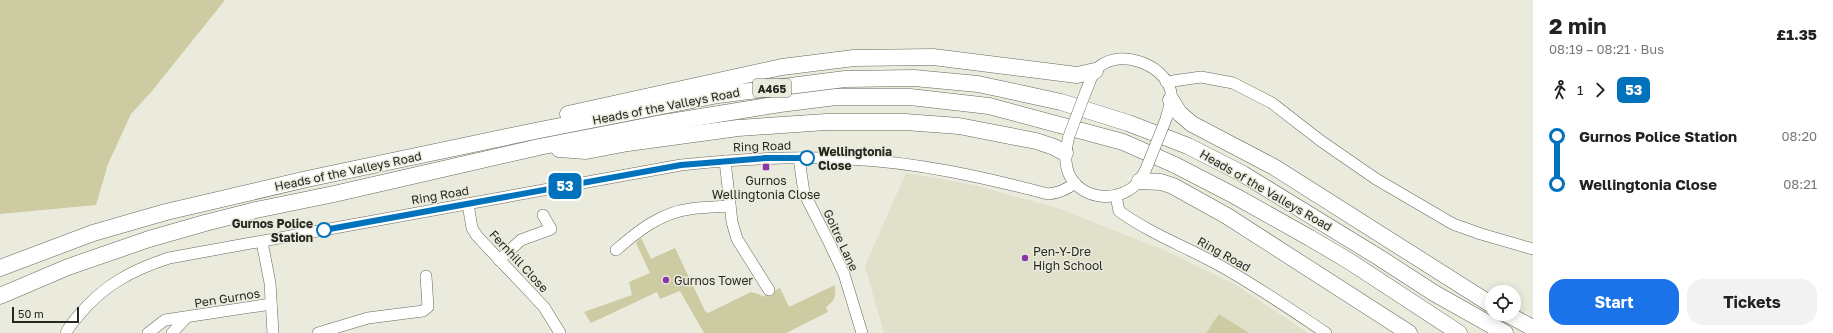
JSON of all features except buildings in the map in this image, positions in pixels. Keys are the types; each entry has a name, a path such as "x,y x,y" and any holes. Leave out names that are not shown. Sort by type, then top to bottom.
{"highway":[{"path":"535,131 567,114 782,67 854,58 933,57 1077,75 1095,71"},
{"name":"Heads of the Valleys Road","path":"0,268 93,233 166,212 307,179 535,131 718,95 845,79 914,78 978,84 1061,102 1128,123 1188,146 1243,174 1434,293 1505,333"},
{"name":"Heads of the Valleys Road","path":"0,296 68,267 149,239 205,223 256,210 334,194 539,147 712,114 836,97 910,97 989,106 1123,142 1175,165 1235,196 1349,261 1459,333"},
{"path":"1171,100 1179,113 1192,124 1274,167 1485,301"},
{"path":"539,147 586,151 628,143 738,128 826,122 905,122 959,126 1028,139 1054,146 1065,153"},
{"path":"1140,180 1161,182 1173,186 1227,216 1409,333"},
{"path":"1520,321 1533,328"}],"street":[{"path":"1128,59 1143,62 1157,71 1171,91 1171,100 1166,120 1140,180 1128,191 1116,196 1095,196 1082,190 1075,183 1069,173 1065,153 1069,136 1095,71 1106,63 1128,59"},
{"path":"1166,82 1201,77 1233,83 1272,103 1321,141 1376,178 1453,224 1533,250"},
{"name":"Ring Road","path":"66,333 86,306 102,290 144,266 169,258 681,165 726,160 799,158 848,159 960,173 1048,194 1062,191 1075,183"},
{"name":"Goitre Lane","path":"799,158 804,193 844,274 862,333"},
{"path":"726,160 732,222 737,239 769,290"},
{"name":"Ring Road","path":"1116,196 1119,212 1140,226 1181,245 1241,278 1326,333"},
{"name":"Fernhill Close","path":"468,204 472,228 476,236 544,307 560,333"},
{"path":"616,250 640,229 671,213 690,208 730,206"},
{"path":"499,260 521,240 551,229 543,215"},
{"path":"262,242 270,283 273,333"},
{"path":"318,333 368,318 423,311 428,307 426,276"},
{"name":"Pen Gurnos","path":"148,333 165,320 271,304"},
{"name":"Pen Gurnos","path":"172,333 187,317"}],"shaded area":[{"path":"0,0 225,0 152,91 131,114 108,164 96,205 0,214"},
{"name":"Pen-Y-Dre High School","path":"906,173 974,185 1057,208 1164,250 1236,285 1308,333 884,333 865,266"},
{"path":"641,238 651,259 675,248 705,311 708,313 751,292 761,295 762,297 780,288 789,307 835,285 834,298 826,307 828,312 786,333 704,333 680,291 660,299 657,292 591,323 584,312 632,295 629,282 650,273 636,243"},
{"path":"1219,314 1249,333 1206,333"}],"bus line":[{"name":"53","path":"324,230 681,165 726,160 807,158"}],"place":[{"name":"Wellingtonia Close","path":"807,158"},
{"name":"Gurnos Wellingtonia Close","path":"766,167"},
{"name":"Gurnos Police Station","path":"324,230"},
{"name":"Pen-Y-Dre High School","path":"1025,258"},
{"name":"Gurnos Tower","path":"666,280"}]}
